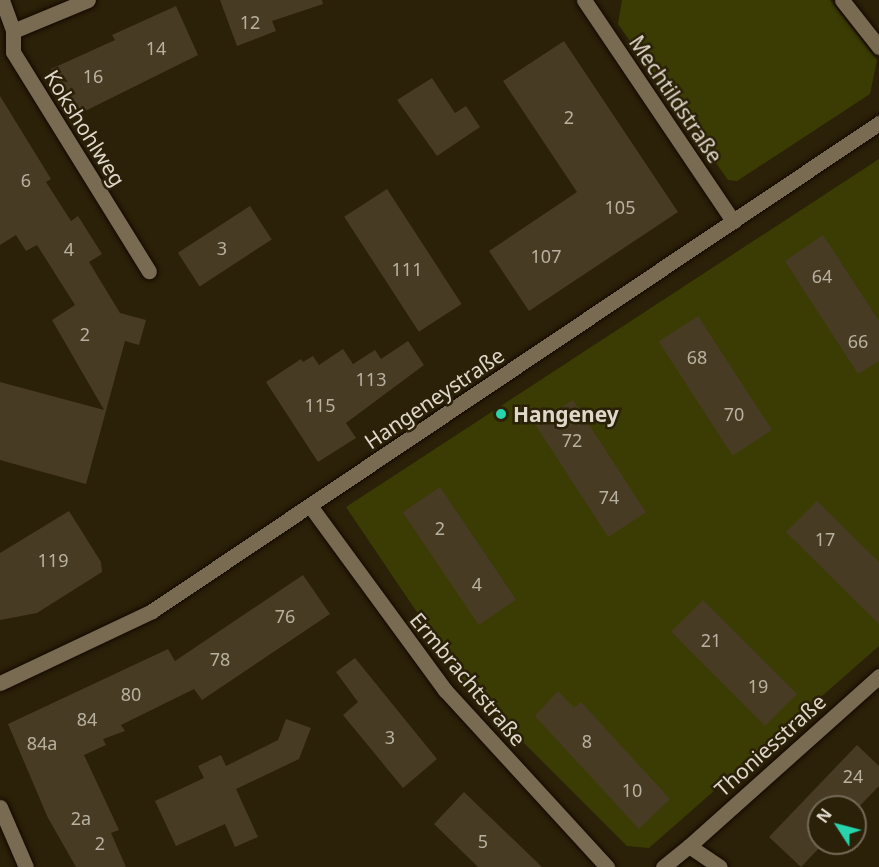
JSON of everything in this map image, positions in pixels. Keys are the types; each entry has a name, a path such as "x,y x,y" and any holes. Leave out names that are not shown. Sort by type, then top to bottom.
{"street":[{"name":"Kokshohlweg","path":"2,0 13,32 13,52 149,271"},
{"path":"13,32 88,0"},
{"name":"Mechtildstraße","path":"584,0 733,221"},
{"path":"842,0 879,47"},
{"name":"Hangeneystraße","path":"0,683 152,611 311,507 879,123"},
{"name":"Ermbrachtstraße","path":"311,507 445,690 607,867"},
{"name":"Thoniesstraße","path":"689,846 879,676"},
{"path":"0,807 26,867"},
{"path":"663,867 689,846 720,867"}],"shaded area":[{"path":"622,0 830,0 877,60 870,94 737,181 728,180 618,24"},
{"path":"879,159 879,646 649,848 627,846 466,685 346,507"}],"building":[{"path":"220,0 322,0 323,4 272,21 276,31 237,46"},
{"path":"176,6 198,55 73,117 51,69 115,40 112,35"},
{"path":"564,41 678,212 529,311 489,251 577,192 503,81"},
{"path":"432,78 455,113 466,106 480,127 437,156 397,100"},
{"path":"0,96 51,179 46,182 71,221 78,216 102,254 89,262 120,313 146,320 139,345 125,341 86,484 0,460 0,382 104,410 52,320 75,305 37,245 26,251 16,235 0,245"},
{"path":"387,189 462,304 419,332 344,217"},
{"path":"250,206 272,240 200,286 178,253"},
{"path":"823,235 879,321 879,361 858,374 785,261"},
{"path":"698,316 772,430 733,456 659,342"},
{"path":"408,341 424,365 346,423 356,438 318,462 266,382 301,359 303,362 313,356 319,365 343,349 353,364 375,350 381,359"},
{"path":"573,400 646,512 608,537 535,425"},
{"path":"440,487 516,600 479,625 403,512"},
{"path":"817,501 879,562 879,624 786,532"},
{"path":"69,511 101,562 102,572 37,613 0,620 0,553"},
{"path":"303,575 330,614 202,700 194,689 121,725 125,731 103,739 106,745 84,755 119,830 111,833 126,867 76,867 48,818 8,724 168,649 175,661"},
{"path":"703,600 797,694 765,726 671,632"},
{"path":"355,658 437,759 403,788 343,715 358,702 336,672"},
{"path":"558,691 574,708 581,702 670,799 639,829 535,716"},
{"path":"286,719 311,728 299,759 236,789 258,837 235,847 225,824 176,846 155,801 204,778 198,766 221,755 226,766 278,740"},
{"path":"857,745 879,766 879,786 867,798 867,795 809,795"},
{"path":"464,792 542,867 478,867 434,824"},
{"path":"807,797 807,855 812,855 801,867 769,837"}],"place":[{"name":"Hangeney","path":"501,414"}]}
